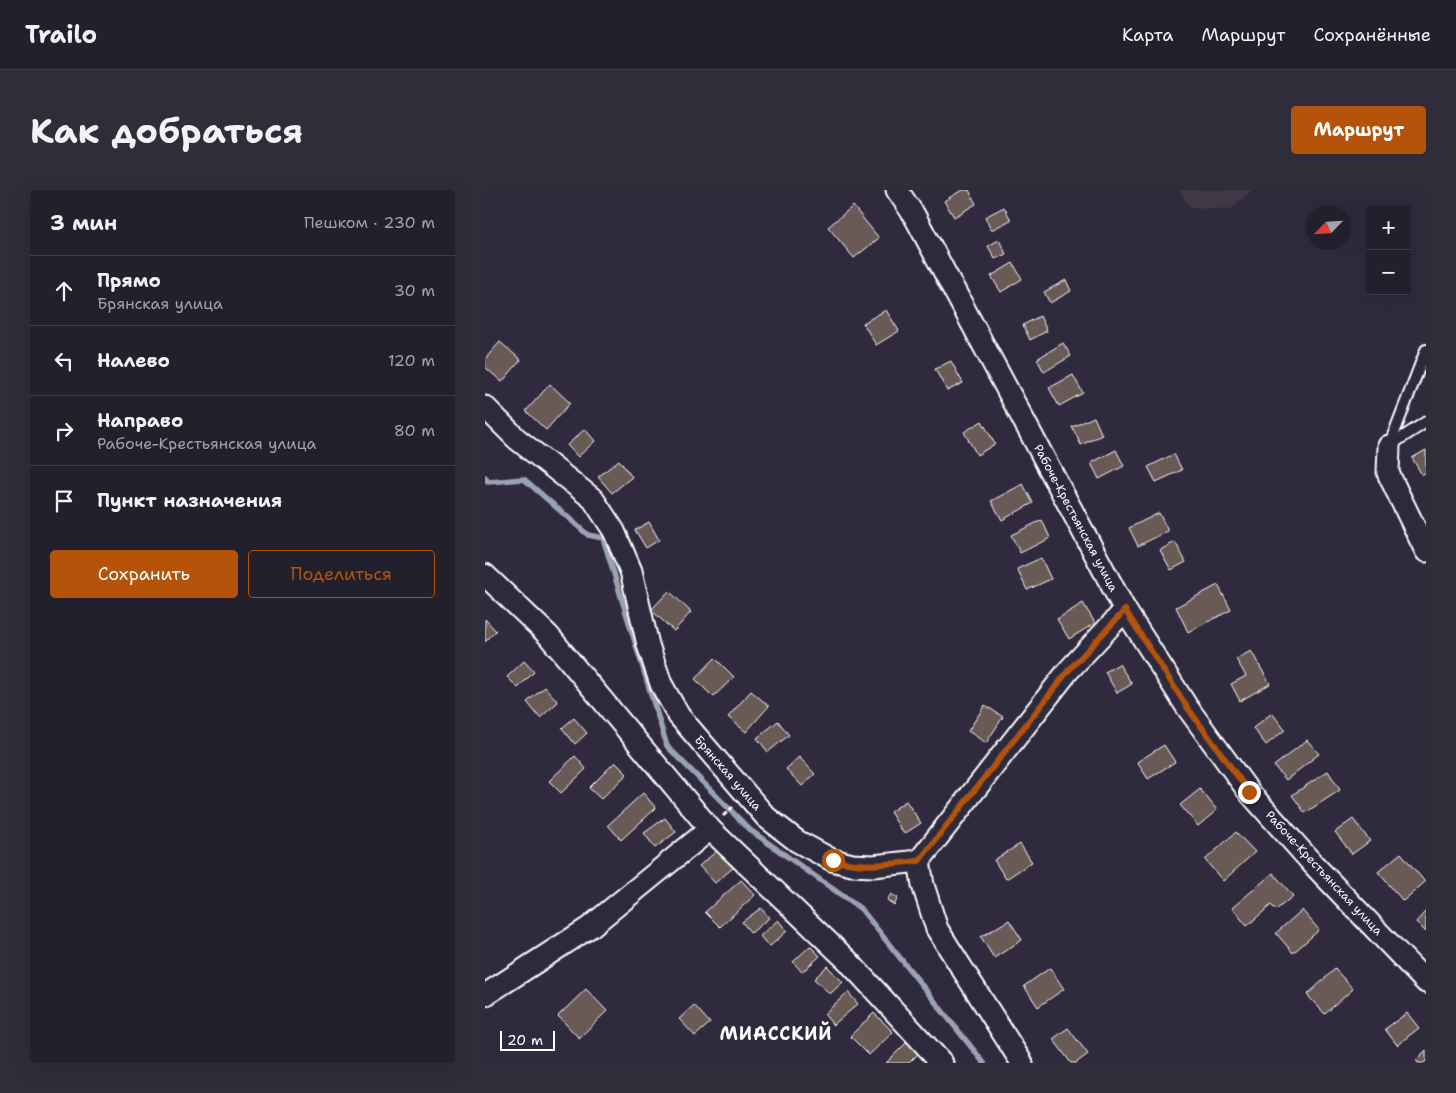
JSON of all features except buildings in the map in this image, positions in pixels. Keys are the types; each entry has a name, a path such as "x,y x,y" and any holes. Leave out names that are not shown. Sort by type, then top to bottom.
{"street":[{"name":"Рабоче-Крестьянская улица","path":"897,190 914,215 1125,610 1187,707 1249,792 1313,864 1426,982"},
{"name":"Брянская улица","path":"485,407 517,439 593,499 614,531 631,571 648,645 661,684 679,716 766,817 797,841 833,860 852,865 873,866 919,861"},
{"path":"1389,446 1388,472 1426,551"},
{"path":"485,575 548,635 710,830 847,960 943,1063"},
{"path":"1021,1063 937,929 923,884 919,861 1068,671 1125,610"},
{"path":"485,995 590,927 710,830"}],"lane":[{"path":"1389,446 1426,350"},
{"path":"1389,446 1426,422"}],"shaded area":[{"path":"1179,190 1252,190 1231,209 1190,208"}],"waterway":[{"path":"485,477 488,482 524,479 588,535 603,538 667,746 750,830 861,909 984,1063"}],"district":[{"name":"МИАССКИЙ","path":"776,1034"}],"route":[{"path":"833,860 852,865 873,866 919,861 1068,671 1125,610 1187,707 1249,792"}]}
